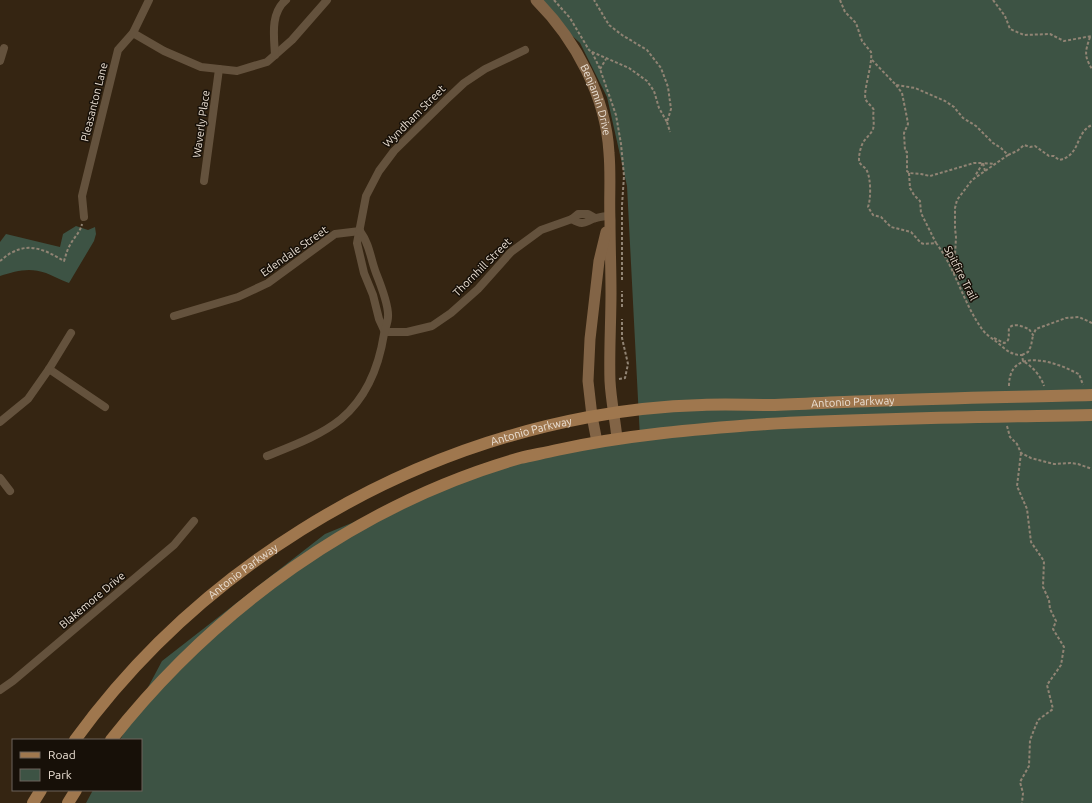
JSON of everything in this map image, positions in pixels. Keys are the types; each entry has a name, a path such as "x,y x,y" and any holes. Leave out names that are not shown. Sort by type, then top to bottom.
{"main road":[{"name":"Benjamin Drive","path":"536,0 565,35 580,58 601,108 609,152 611,292 610,381 618,438"},
{"name":"Benjamin Drive","path":"597,442 588,381 590,339 599,261 609,216"},
{"name":"Antonio Parkway","path":"76,739 119,686 161,640 230,580 287,538 332,510 384,484 443,458 492,441 548,425 592,416 700,405 768,405 1089,395"},
{"name":"Antonio Parkway","path":"112,739 137,708 170,672 233,614 304,559 383,513 451,482 521,458 618,438 680,430 811,422 1092,414"},
{"path":"33,803 40,791"},
{"path":"68,803 75,791"}],"street":[{"name":"Pleasanton Lane","path":"84,217 82,196 118,50 133,33 149,0"},
{"path":"275,55 274,21 286,0"},
{"path":"133,33 164,51 195,65 237,71 267,62 292,40 327,0"},
{"path":"0,61 4,48"},
{"name":"Wyndham Street","path":"360,231 366,196 379,171 394,151 464,83 485,69 525,50"},
{"name":"Waverly Place","path":"204,181 219,69"},
{"name":"Thornhill Street","path":"385,332 408,332 432,326 451,313 478,289 510,252 541,230 572,219 578,223 588,222 595,218 609,216"},
{"path":"267,456 322,431 341,419 370,382 377,365 389,316 366,240 360,231"},
{"name":"Edendale Street","path":"174,316 238,297 268,283 335,234 360,231"},
{"path":"0,422 28,399 49,369 71,333"},
{"path":"49,369 105,407"},
{"path":"0,478 10,491"},
{"name":"Blakemore Drive","path":"0,690 13,681 174,544 194,521"}],"path":[{"path":"554,0 570,18 589,50 606,59 629,68 647,81 654,91 659,108 667,122 670,132"},
{"path":"594,0 609,25 622,36 647,50 661,68 668,87 671,109 667,122"},
{"path":"840,0 846,12 856,23 862,41 871,52 872,60 902,93 908,124 904,133 905,151 907,152 906,171 909,173 910,188 920,201 921,213 929,226 929,230 936,243"},
{"path":"993,0 1005,16 1010,30 1024,34 1050,34 1064,41 1091,36 1086,54 1087,61 1092,69"},
{"path":"600,69 606,59"},
{"name":"Spitfire Trail","path":"872,60 865,94 866,100 874,110 874,127 863,143 859,160 861,166 867,170 869,175 871,193 868,208 873,214 881,217 891,227 911,232 921,243 936,243 945,254 954,275 983,331 1007,351 1014,355 1022,355"},
{"path":"896,85 915,88 954,106 963,118 976,126 1008,155"},
{"path":"972,180 1024,145 1035,146 1049,156 1054,156 1059,160 1067,159 1074,152 1084,131 1092,125"},
{"path":"909,173 930,176 974,163 995,164"},
{"path":"983,163 985,171"},
{"path":"954,275 956,237 955,208 957,200 978,173 983,163"},
{"path":"0,261 13,251 25,247 45,250 64,261 66,252 71,243 80,233 84,217"},
{"path":"991,337 1004,343 1009,339 1009,332 1012,326 1016,325 1030,330 1036,330 1066,318 1079,318 1092,322"},
{"path":"1030,330 1033,335"},
{"path":"1036,330 1028,352 1022,355 1022,360 1035,371 1042,380 1048,396"},
{"path":"1008,390 1010,371 1022,360 1037,360 1059,365 1079,374 1089,395"},
{"path":"1008,422 1007,429 1010,437 1017,444 1021,453 1017,486 1027,509 1031,542 1044,561 1043,587 1049,600 1050,609 1056,621 1053,629 1064,646 1061,665 1047,684 1053,709 1038,720 1030,740 1029,766 1020,782 1023,793 1022,803"},
{"path":"1021,453 1031,458 1054,464 1074,463 1092,469"}],"green space":[{"path":"533,0 1092,0 1092,803 86,803 92,791 142,791 142,739 121,739 162,661 325,534 519,454 640,438 627,186 607,97 580,43"},
{"path":"76,226 88,230 95,227 96,234 94,241 69,283 46,273 34,270 17,271 0,276 0,242 6,234 60,247 63,234"}]}
